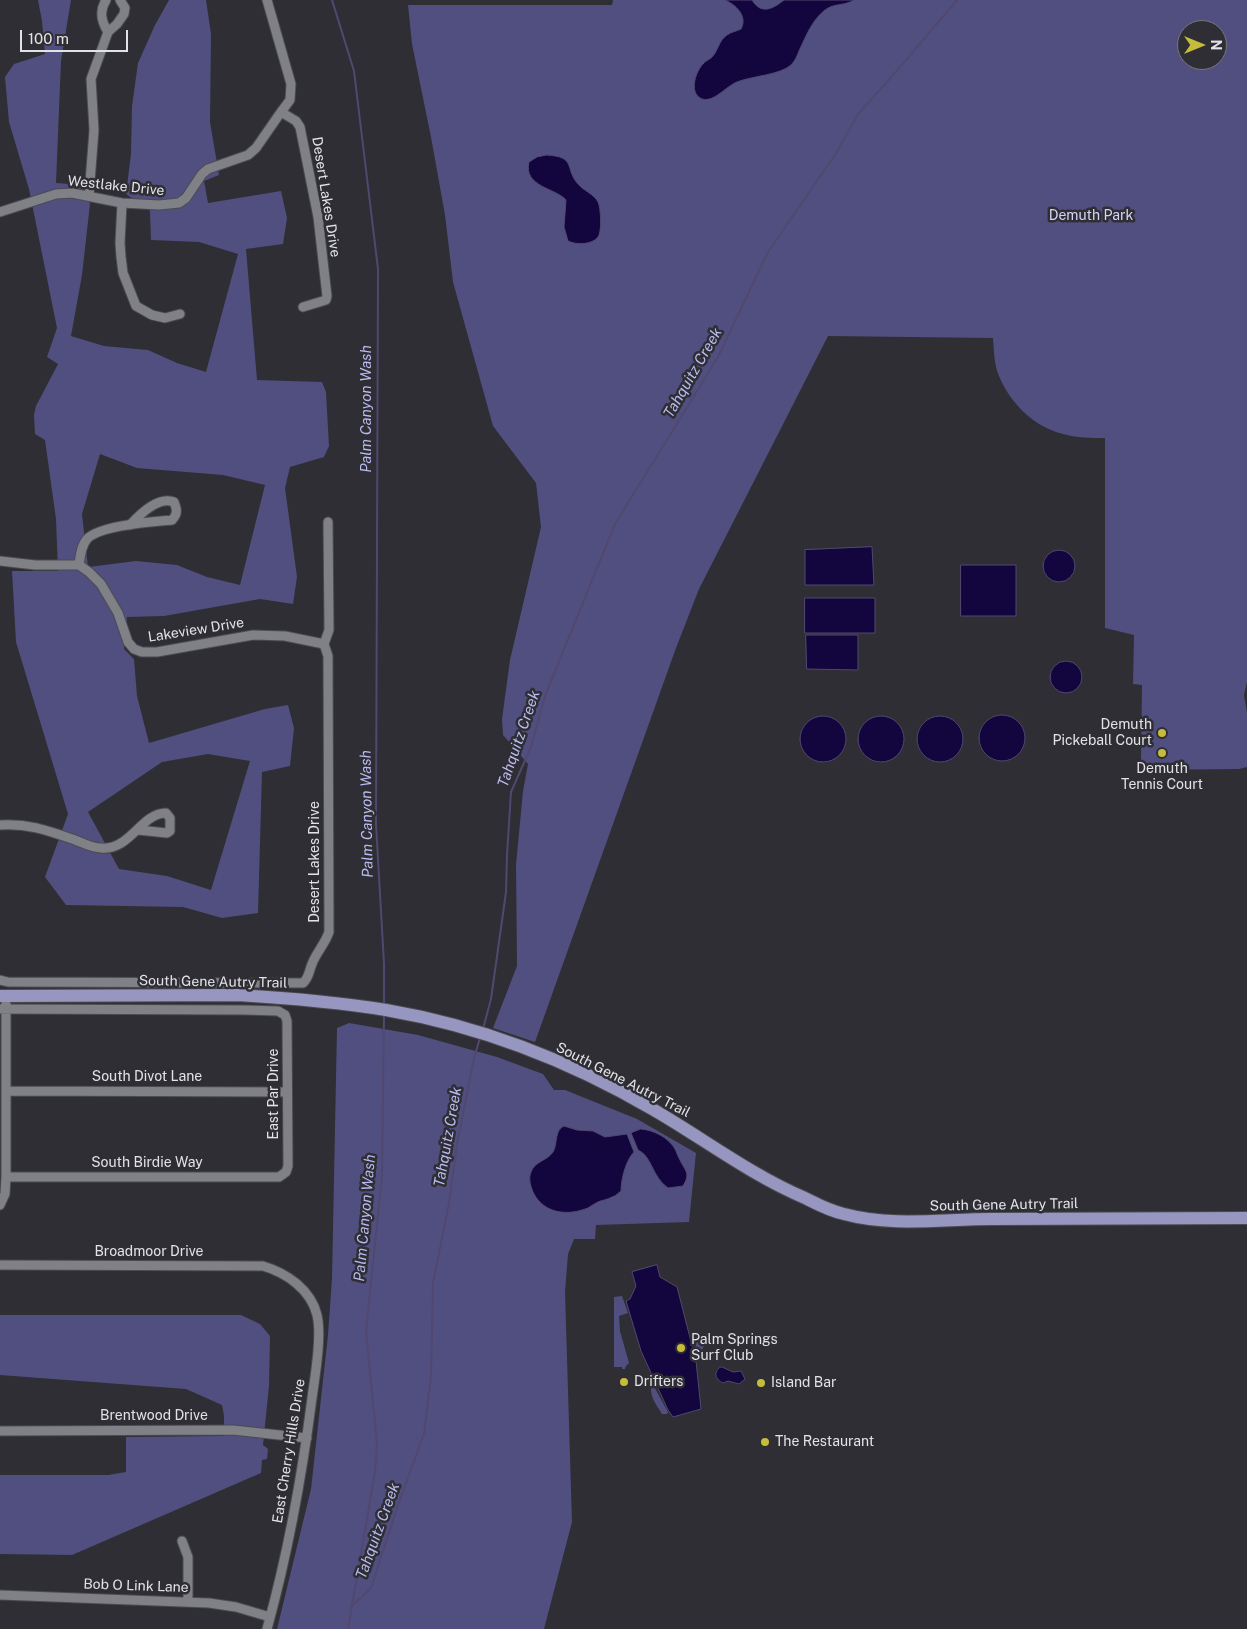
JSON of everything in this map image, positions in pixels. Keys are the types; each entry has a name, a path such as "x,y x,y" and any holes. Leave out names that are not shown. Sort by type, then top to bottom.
{"main road":[{"name":"South Gene Autry Trail","path":"3,996 238,995 340,1004 386,1010 421,1018 534,1052 573,1068 652,1109 783,1189 844,1214 870,1219 903,1222 990,1219 1247,1218"}],"street":[{"path":"106,0 102,6 101,14 103,24 108,32"},
{"path":"89,195 94,130 91,78 108,32 124,14 124,8 120,0"},
{"path":"267,0 292,91 290,100 281,112"},
{"name":"Westlake Drive","path":"0,212 56,194 72,193 122,203 160,205 180,203 208,169 248,154 256,148 281,112"},
{"name":"Desert Lakes Drive","path":"281,112 296,121 302,133 320,227 327,296 326,300 303,307"},
{"path":"122,203 120,243 123,273 136,306 152,315 165,318 180,314"},
{"path":"0,561 35,565 79,565 82,549 88,538 101,532 130,525 172,520 176,516 177,508 174,502 164,500 140,514 130,525"},
{"name":"Desert Lakes Drive","path":"0,980 8,982 219,983 303,982 307,980 312,963 326,941 329,932 328,656 324,644 329,630 328,522"},
{"name":"Lakeview Drive","path":"79,565 101,584 118,613 128,642 134,649 142,652 157,652 254,635 285,636 324,644"},
{"path":"0,825 20,824 34,827 101,848 114,847 138,830"},
{"path":"0,1205 5,1194 6,1177 3,996"},
{"name":"South Gene Autry Trail","path":"3,1009 245,1010 278,1011 285,1015"},
{"name":"East Par Drive","path":"285,1015 287,1021 288,1166 286,1172"},
{"name":"South Divot Lane","path":"6,1090 287,1092"},
{"name":"South Birdie Way","path":"6,1177 279,1177 286,1172"},
{"name":"Broadmoor Drive","path":"0,1265 263,1266 277,1270 294,1281"},
{"name":"East Cherry Hills Drive","path":"267,1629 287,1551 300,1485 314,1383 318,1336 316,1315 306,1293 294,1281"},
{"name":"Brentwood Drive","path":"0,1431 233,1430 307,1438"},
{"path":"182,1541 188,1557 188,1602"},
{"name":"Bob O Link Lane","path":"0,1595 209,1603 236,1607 270,1617"}],"green space":[{"path":"38,0 71,0 61,61 56,183 83,185 90,204 82,275 71,336 104,346 148,350 177,363 206,372 238,254 199,242 151,240 150,211 126,194 131,154 132,106 138,63 155,25 169,0 206,0 211,34 210,122 219,175 204,181 208,203 281,191 287,218 283,244 246,249 257,380 322,382 326,392 329,446 324,457 290,467 285,488 297,577 293,604 260,599 164,616 127,617 124,649 134,659 137,696 149,743 265,709 288,705 294,728 290,766 262,772 258,913 222,918 183,907 66,905 45,877 68,814 16,642 12,571 58,571 56,519 45,440 35,434 34,415 36,406 58,364 47,357 57,328 29,189 9,122 5,77 14,64 45,54","holes":["100,454 137,468 223,475 265,485 240,585 207,577 177,565 136,561 88,567 82,514","208,754 250,761 211,890 167,876 119,869 88,812 162,762"]},
{"name":"Demuth Park","path":"613,0 1247,0 1247,682 1244,695 1247,713 1247,767 1239,769 1142,770 1136,765 1135,762 1141,761 1142,685 1133,684 1134,635 1105,628 1105,438 1078,437 1052,431 1024,413 1016,404 999,376 995,362 993,338 828,336 699,589 676,648 535,1042 493,1028 517,966 516,865 523,791 528,764 503,735 502,719 510,660 541,527 536,483 493,426 453,282 445,215 412,44 408,5 612,5"},
{"path":"349,1023 418,1035 497,1057 543,1074 554,1090 565,1090 637,1119 696,1153 689,1222 596,1225 595,1239 574,1239 568,1254 565,1292 572,1522 544,1629 277,1629 311,1489 328,1335 332,1278 337,1028"},
{"path":"622,1296 628,1313 619,1316 620,1331 629,1363 625,1369 614,1367 614,1297"},
{"path":"0,1315 241,1315 260,1324 270,1336 269,1386 263,1445 268,1449 267,1459 262,1460 261,1473 72,1555 0,1554 0,1475 108,1475 126,1472 126,1437 224,1436 224,1416 222,1405 186,1389 0,1375"},
{"path":"707,1337 707,1340 697,1360 695,1343"},
{"path":"652,1383 668,1412 667,1414 662,1414 653,1399 651,1392"}],"shaded area":[{"path":"725,0 752,0 759,8 767,9 776,6 784,0 854,0 828,8 820,14 791,65 780,71 737,82 709,99 700,98 694,86 700,67 714,55 724,37 741,29 743,24 740,12"},
{"path":"547,155 563,158 578,184 598,202 600,230 598,237 592,242 579,244 568,241 564,227 566,200 541,186 531,177 528,170 529,162 537,157"},
{"path":"872,547 874,585 805,585 805,550"},
{"path":"1059,550 1065,551 1070,555 1074,560 1074,572 1070,577 1065,581 1059,582 1053,581 1048,577 1044,572 1043,566 1044,560 1048,555 1053,551"},
{"path":"961,565 1016,565 1016,616 961,616"},
{"path":"805,598 875,598 875,633 805,633"},
{"path":"806,635 858,635 858,670 807,669"},
{"path":"1066,661 1072,662 1077,666 1081,671 1081,683 1077,688 1072,692 1066,693 1060,692 1055,688 1051,683 1050,677 1051,671 1055,666 1060,662"},
{"path":"998,715 1006,715 1015,719 1021,725 1025,738 1021,751 1015,757 1006,761 998,761 989,757 983,751 979,742 979,734 983,725 989,719"},
{"path":"818,716 828,716 842,726 846,739 842,752 836,758 828,762 818,762 804,752 800,744 800,734 810,720"},
{"path":"881,716 894,720 900,726 904,739 900,752 894,758 881,762 868,758 862,752 858,739 862,726 868,720"},
{"path":"940,716 953,720 959,726 963,739 959,752 953,758 940,762 927,758 921,752 917,739 921,726 927,720"},
{"path":"564,1126 577,1130 593,1131 605,1137 627,1134 634,1152 624,1170 621,1191 615,1196 588,1208 573,1212 558,1212 544,1206 539,1201 531,1186 531,1172 535,1166 553,1152 557,1134"},
{"path":"641,1129 661,1135 675,1149 687,1175 683,1186 668,1188 659,1178 643,1153 638,1150 631,1133"},
{"path":"657,1265 660,1277 677,1287 696,1361 701,1409 673,1417 641,1351 626,1301 630,1299 636,1286 632,1272"},
{"path":"722,1367 733,1372 741,1371 745,1379 739,1384 728,1381 721,1382 716,1374 717,1370"}],"waterway":[{"name":"Palm Canyon Wash","path":"332,0 354,71 378,269 376,824 384,964 384,1005"},
{"name":"Tahquitz Creek","path":"483,1029 491,999 506,892 511,792 531,747 545,696 615,524 718,357 768,252 837,152 858,114 957,0"},
{"name":"Palm Canyon Wash","path":"348,1629 375,1472 377,1444 366,1331 382,1176 384,1015"},
{"name":"Tahquitz Creek","path":"351,1607 371,1588 424,1434 431,1376 433,1283 449,1203 457,1144 474,1058 480,1038"}],"place":[{"name":"Demuth Pickeball Court","path":"1162,733"},
{"name":"Demuth Tennis Court","path":"1162,753"},
{"name":"Palm Springs Surf Club","path":"681,1348"},
{"name":"Drifters","path":"624,1382"},
{"name":"Island Bar","path":"761,1383"},
{"name":"The Restaurant","path":"765,1442"}]}
